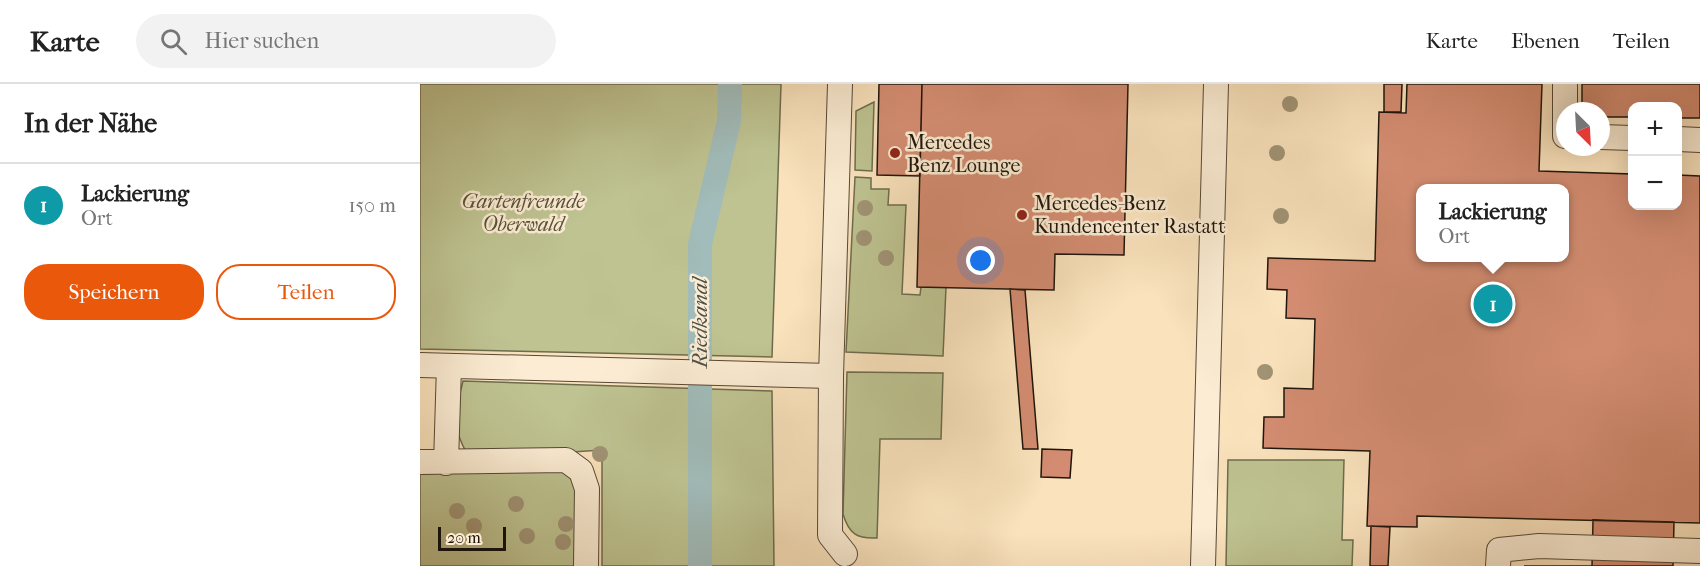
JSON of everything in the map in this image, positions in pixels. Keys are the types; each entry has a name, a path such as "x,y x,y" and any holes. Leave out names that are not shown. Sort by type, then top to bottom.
{"lane":[{"path":"840,84 831,376 830,535 845,554"},
{"path":"1203,566 1216,84"},
{"path":"1564,84 1564,102"},
{"path":"1610,137 1628,138"},
{"path":"1682,139 1700,140"},
{"path":"420,365 831,376"},
{"path":"446,463 449,366"},
{"path":"420,462 566,460 581,471 587,489 586,566"},
{"path":"1498,566 1499,550 1539,546 1700,550"}],"green space":[{"name":"Gartenfreunde Oberwald","path":"420,84 781,84 772,357 420,349"},
{"path":"874,102 872,171 855,170 856,111"},
{"path":"855,177 871,178 871,189 889,189 888,205 906,205 902,294 920,295 921,287 946,287 943,356 846,352"},
{"path":"847,372 943,373 941,439 880,439 877,538 855,534 848,526 843,514"},
{"path":"463,381 772,391 774,566 602,566 602,450 526,455 467,454 456,426"},
{"path":"1228,460 1344,460 1342,540 1353,540 1352,566 1226,566"},
{"path":"539,468 560,471 569,476 576,485 576,566 420,566 420,474"}],"building":[{"path":"879,84 922,84 920,176 877,175"},
{"name":"Mercedes-Benz Kundencenter Rastatt","path":"922,84 1128,84 1124,255 1055,254 1054,290 917,287"},
{"path":"1384,84 1402,84 1401,112 1384,112"},
{"path":"1407,84 1542,84 1539,171 1628,174 1628,210 1682,210 1682,175 1700,176 1700,523 1417,516 1417,527 1367,526 1370,451 1263,448 1264,417 1284,417 1284,388 1313,389 1315,319 1286,318 1287,290 1267,289 1268,258 1375,261 1379,112 1406,113"},
{"path":"1582,84 1700,84 1700,118 1682,118 1682,102 1628,102 1628,117 1610,117 1610,102 1582,102"},
{"path":"1010,289 1025,290 1038,449 1023,449"},
{"path":"1042,449 1072,450 1070,478 1041,477"},
{"path":"1593,520 1674,522 1673,566 1592,566"},
{"path":"1371,526 1390,527 1388,566 1370,566"}],"waterway":[{"name":"Riedkanal","path":"700,566 700,244 729,121 730,84"}],"place":[{"name":"Mercedes Benz Lounge","path":"895,153"},
{"name":"Mercedes-Benz Kundencenter Rastatt","path":"1022,215"},
{"name":"Lackierung","path":"1493,304"}]}
